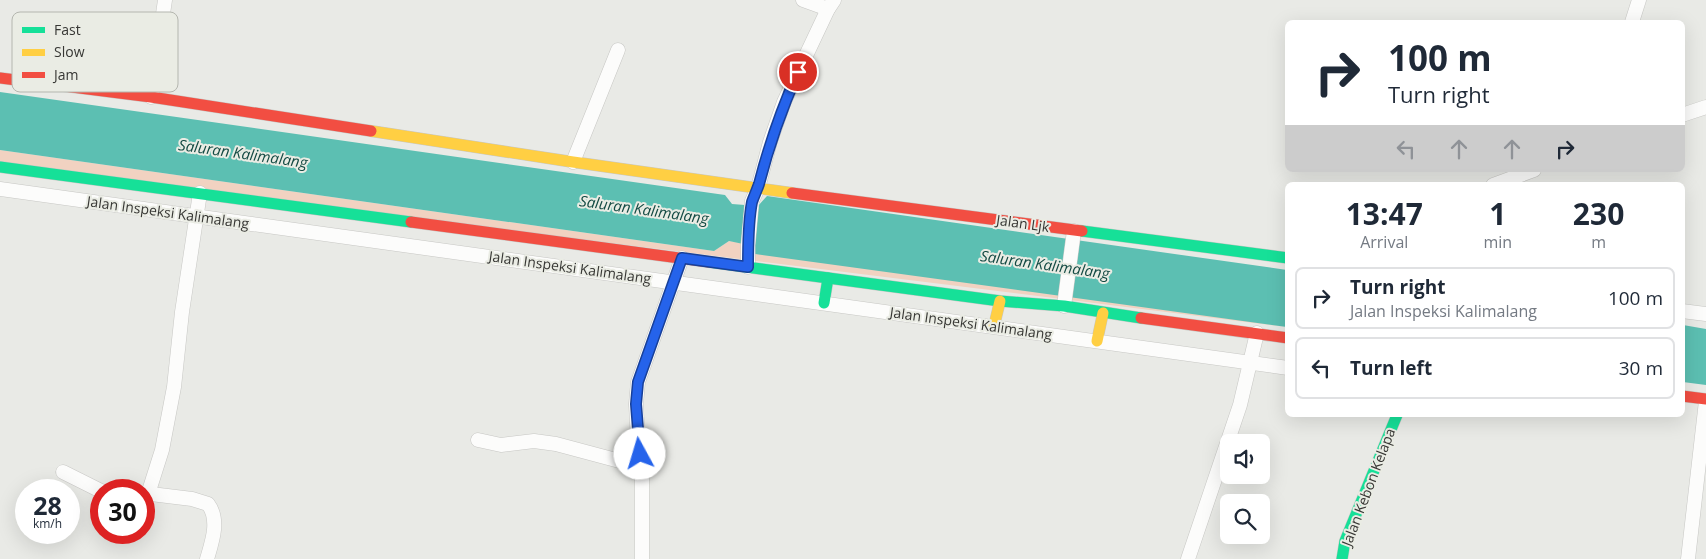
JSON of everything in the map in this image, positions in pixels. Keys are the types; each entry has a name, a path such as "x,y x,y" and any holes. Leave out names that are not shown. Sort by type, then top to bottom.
{"street":[{"path":"748,267 748,245 755,194 770,142 784,102 831,5 803,0"},
{"path":"1633,20 1639,0"},
{"path":"573,162 618,50"},
{"name":"Jalan Ljk","path":"111,92 573,162 755,194 946,212 1074,234 1285,258"},
{"path":"150,97 151,92"},
{"path":"1685,114 1706,107"},
{"name":"Jalan Inspeksi Kalimalang","path":"0,167 1000,301 1064,303 1103,313 1285,338"},
{"path":"1501,182 1529,172"},
{"name":"Jalan Inspeksi Kalimalang","path":"0,189 1285,368"},
{"path":"151,479 162,450 174,387 182,312 200,194"},
{"path":"1064,303 1074,234"},
{"path":"642,559 642,467 638,441 636,404 638,382 682,258"},
{"path":"824,302 828,278"},
{"path":"994,326 1000,301"},
{"path":"1685,311 1706,314"},
{"path":"1097,340 1103,313"},
{"path":"1188,559 1240,405 1257,333"},
{"path":"1685,396 1706,400 1688,559"},
{"name":"Jalan Kebon Kelapa","path":"1342,559 1345,541 1396,417"},
{"path":"478,440 501,445 534,441 556,444 642,467"},
{"path":"63,472 90,486"},
{"path":"155,494 192,499 208,504 214,526 207,559"}],"shaded area":[{"path":"0,150 714,251 729,241 1285,327 0,167"}],"water":[{"name":"Saluran Kalimalang","path":"0,92 725,195 732,204 758,206 767,196 1285,270 1285,327 755,254 748,245 729,241 714,251 0,150"},
{"path":"1685,325 1706,329 1706,385 1685,382"}],"traffic: fast":[{"path":"0,167 411,222"},
{"path":"1082,231 1285,258"},
{"path":"709,262 1000,301 1064,306 1141,318"},
{"path":"824,303 828,278"},
{"path":"1342,559 1345,541 1396,417"}],"traffic: slow":[{"path":"371,131 792,193"},
{"path":"994,326 1000,301"},
{"path":"1097,341 1103,313"}],"traffic: jam":[{"path":"0,78 12,80"},
{"path":"111,92 371,131"},
{"path":"792,193 1082,231"},
{"path":"411,222 709,262"},
{"path":"1141,318 1285,338"},
{"path":"1685,396 1706,399"}],"route":[{"path":"640,454 636,404 638,382 682,258 748,267 752,201 758,188 770,142 784,102 798,72"}]}
